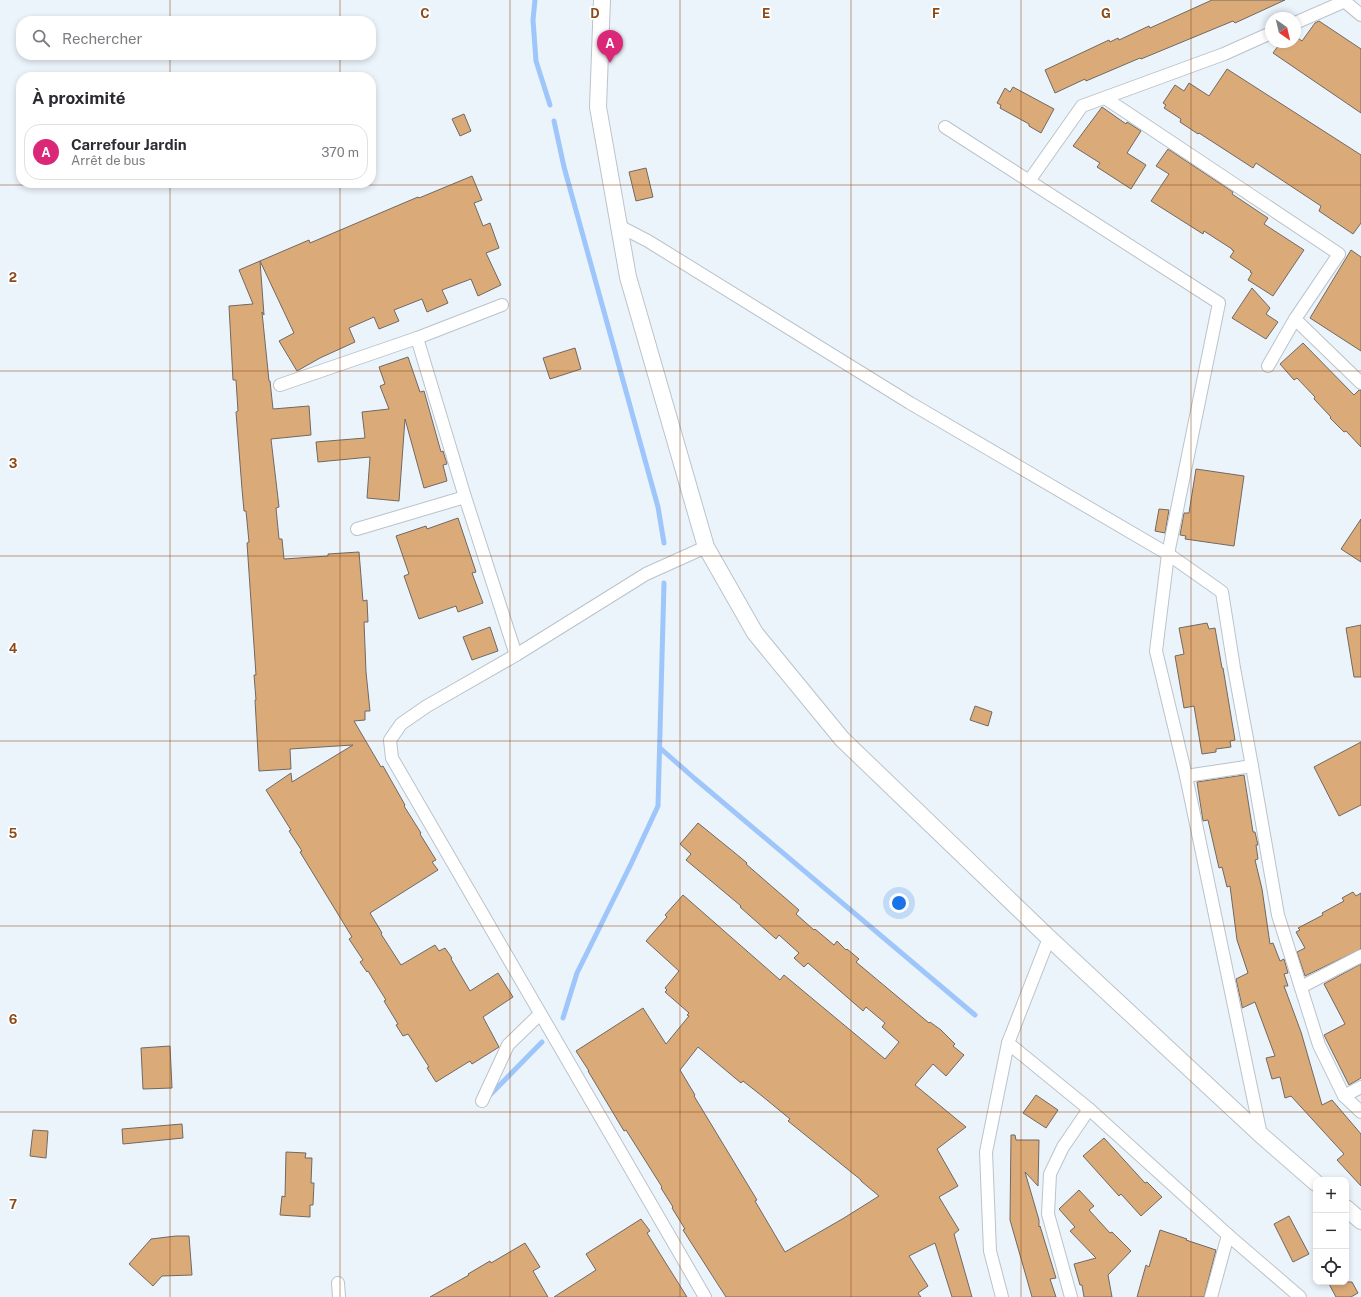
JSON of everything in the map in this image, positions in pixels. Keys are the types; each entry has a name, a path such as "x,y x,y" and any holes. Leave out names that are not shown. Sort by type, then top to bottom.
{"street":[{"path":"602,0 598,107 628,277 706,547 755,633 842,739 1049,938 1261,1135 1313,1179"},
{"path":"1301,20 1343,1 1361,15"},
{"path":"1029,181 1082,106 1224,54 1265,36"},
{"path":"1105,98 1339,254 1295,319 1268,366"},
{"path":"945,127 1219,303 1168,554 1156,651 1186,776 1261,1135"},
{"path":"619,226 648,242 910,403 1168,554 1222,592 1278,915 1319,1045 1344,1096 1361,1112"},
{"path":"280,385 417,338 502,305"},
{"path":"1295,319 1361,383"},
{"path":"417,338 516,656"},
{"path":"357,529 466,497"},
{"path":"705,1297 392,758 390,740 401,724 427,706 516,656 646,574 706,547"},
{"path":"1186,776 1252,766"},
{"path":"1002,1297 990,1251 986,1152 1008,1043 1049,938"},
{"path":"1301,987 1361,956"},
{"path":"482,1101 508,1045 540,1014"},
{"path":"1008,1043 1089,1109 1300,1297"},
{"path":"1344,1096 1361,1087"},
{"path":"1071,1297 1048,1214 1050,1174 1062,1146 1089,1109"},
{"path":"1349,1211 1361,1221"},
{"path":"1211,1297 1228,1234"},
{"path":"338,1283 339,1297"}],"building":[{"path":"1212,0 1285,0 1235,23 1233,21 1086,81 1085,79 1055,93 1045,70 1109,40 1110,42 1118,38 1119,40 1149,26 1150,28"},
{"path":"1319,21 1361,49 1361,113 1273,53 1277,48 1301,48 1301,40 1302,41 1315,23"},
{"path":"1227,69 1361,155 1361,223 1353,234 1319,211 1321,206 1256,163 1253,168 1199,133 1198,134 1180,122 1181,119 1164,108 1166,105 1163,103 1175,85 1184,91 1189,83 1209,96"},
{"path":"1013,87 1054,109 1041,133 1029,126 1029,124 1000,108 1001,105 997,103 1005,88 1010,92"},
{"path":"1102,107 1126,124 1127,122 1141,131 1127,153 1146,165 1131,189 1097,167 1100,163 1073,146"},
{"path":"464,114 471,131 460,136 452,119"},
{"path":"1168,149 1233,192 1232,194 1268,218 1264,224 1304,250 1273,296 1248,280 1252,273 1250,272 1251,271 1230,257 1234,251 1232,249 1204,231 1203,234 1151,201 1169,174 1156,166"},
{"path":"646,168 653,197 636,201 629,172"},
{"path":"472,176 482,200 474,203 483,226 490,223 499,248 486,253 501,285 478,296 471,279 442,290 448,303 427,312 422,299 394,310 399,321 379,329 374,317 349,328 355,342 320,358 297,371 279,341 294,333 260,261 309,240 310,243 418,197 419,198"},
{"path":"1351,250 1361,257 1361,351 1310,318"},
{"path":"260,261 264,315 262,312 273,409 309,406 311,435 271,439 279,507 276,508 279,539 282,539 284,559 359,552 363,601 367,600 368,622 364,622 366,672 370,711 365,711 365,720 354,721 381,767 383,766 405,805 404,806 421,833 420,834 436,860 432,862 438,870 370,913 382,933 381,934 401,965 435,945 439,951 445,948 470,991 498,973 513,997 483,1017 499,1047 472,1064 470,1061 436,1082 427,1068 429,1067 408,1034 403,1036 396,1025 398,1024 384,1001 386,1000 368,971 367,972 360,962 363,960 349,939 352,937 300,852 302,851 289,831 291,830 266,790 291,773 292,782 353,745 290,749 291,769 259,771 254,675 256,675 247,543 249,542 242,489 236,412 238,411 236,380 233,380 229,306 253,304 239,270"},
{"path":"1252,288 1270,308 1266,314 1278,322 1266,339 1232,318"},
{"path":"1303,343 1354,395 1361,390 1361,447 1346,431 1344,432 1330,418 1331,417 1314,399 1315,397 1297,378 1294,380 1280,364"},
{"path":"575,348 581,369 550,379 543,358"},
{"path":"408,357 420,392 424,391 441,452 443,451 447,464 443,465 447,481 424,488 405,419 399,501 367,498 370,457 318,462 316,442 365,438 362,412 389,409 380,386 385,384 379,367"},
{"path":"1196,469 1244,476 1234,546 1185,539 1186,536 1180,535 1184,513 1189,513"},
{"path":"1159,509 1169,510 1165,533 1155,531"},
{"path":"458,518 476,572 472,573 483,603 458,612 456,606 419,619 404,576 409,574 396,536 426,526 427,529"},
{"path":"1361,519 1361,562 1341,549"},
{"path":"1207,623 1209,629 1215,628 1235,740 1230,741 1231,747 1216,749 1216,752 1202,754 1194,706 1184,708 1175,656 1184,654 1179,628"},
{"path":"1361,625 1361,677 1354,677 1346,628"},
{"path":"490,627 498,651 472,660 463,637"},
{"path":"975,706 992,712 988,726 970,720"},
{"path":"1361,742 1361,805 1339,816 1314,767"},
{"path":"1244,775 1253,832 1255,832 1258,845 1256,845 1258,859 1255,860 1262,889 1270,944 1273,943 1280,961 1284,959 1288,973 1284,974 1288,986 1284,986 1301,1032 1322,1105 1332,1100 1361,1134 1361,1186 1337,1160 1344,1154 1291,1096 1285,1098 1280,1077 1272,1079 1266,1058 1275,1056 1255,1002 1242,1008 1236,979 1248,973 1237,940 1230,886 1227,887 1222,867 1219,868 1208,820 1203,821 1197,782"},
{"path":"698,823 747,863 746,864 799,910 796,914 814,930 815,929 834,945 837,941 846,950 847,949 859,959 856,962 929,1023 930,1022 941,1030 955,1044 953,1046 964,1055 946,1076 933,1064 915,1085 966,1127 937,1149 958,1186 939,1197 959,1230 954,1234 972,1297 952,1297 935,1243 909,1256 928,1286 918,1293 921,1297 726,1297 683,1230 685,1229 661,1188 662,1187 626,1130 624,1131 576,1051 643,1008 666,1044 689,1016 687,1015 689,1013 665,992 667,990 665,988 679,971 646,941 667,917 665,915 683,895 780,980 784,975 885,1059 899,1042 882,1027 885,1023 866,1007 863,1011 808,963 804,967 794,958 799,953 779,935 776,939 740,907 741,906 686,860 691,854 680,844","holes":["698,1047 741,1083 743,1081 762,1096 790,1119 788,1121 879,1196 785,1252 755,1201 757,1200 694,1096 695,1095 680,1070"]},
{"path":"1353,892 1356,896 1361,893 1361,949 1305,976 1297,952 1305,948 1296,932 1300,930 1298,928 1323,915 1322,913 1344,901 1342,898"},
{"path":"1361,964 1361,1078 1349,1085 1324,1035 1345,1024 1324,984"},
{"path":"170,1046 172,1088 143,1089 141,1048"},
{"path":"1036,1095 1058,1110 1046,1128 1023,1113"},
{"path":"182,1124 183,1138 123,1144 122,1129"},
{"path":"33,1130 48,1131 46,1158 30,1156"},
{"path":"1011,1135 1015,1135 1016,1140 1039,1140 1038,1186 1025,1172 1039,1220 1039,1227 1040,1226 1056,1278 1050,1279 1056,1297 1032,1297 1010,1220"},
{"path":"1104,1138 1145,1183 1147,1182 1162,1197 1141,1216 1121,1194 1119,1196 1083,1156"},
{"path":"286,1152 306,1153 305,1158 312,1158 311,1183 314,1183 313,1205 310,1205 310,1217 280,1215 282,1196 285,1197"},
{"path":"1079,1190 1094,1206 1089,1210 1110,1233 1112,1232 1131,1251 1108,1275 1112,1297 1084,1297 1082,1285 1080,1285 1074,1264 1096,1258 1070,1231 1075,1227 1059,1209"},
{"path":"1289,1216 1309,1254 1293,1262 1274,1224"},
{"path":"641,1219 650,1231 647,1233 687,1297 554,1297 596,1270 586,1254"},
{"path":"1160,1230 1216,1250 1204,1297 1137,1297 1146,1265 1149,1267"},
{"path":"189,1236 192,1275 162,1276 153,1286 129,1264 151,1239"},
{"path":"525,1243 540,1267 533,1271 548,1297 430,1297 469,1275 468,1274 490,1261 491,1263"},
{"path":"1349,1282 1352,1282 1358,1293 1351,1297 1336,1297 1330,1285 1349,1285"}],"waterway":[{"path":"535,0 533,20 536,61 550,105"},
{"path":"554,121 564,167 658,507 664,543"},
{"path":"563,1018 577,973 658,806 664,583"},
{"path":"660,748 975,1015"},
{"path":"490,1095 542,1042"}],"place":[{"name":"Carrefour Jardin","path":"610,63"}]}
